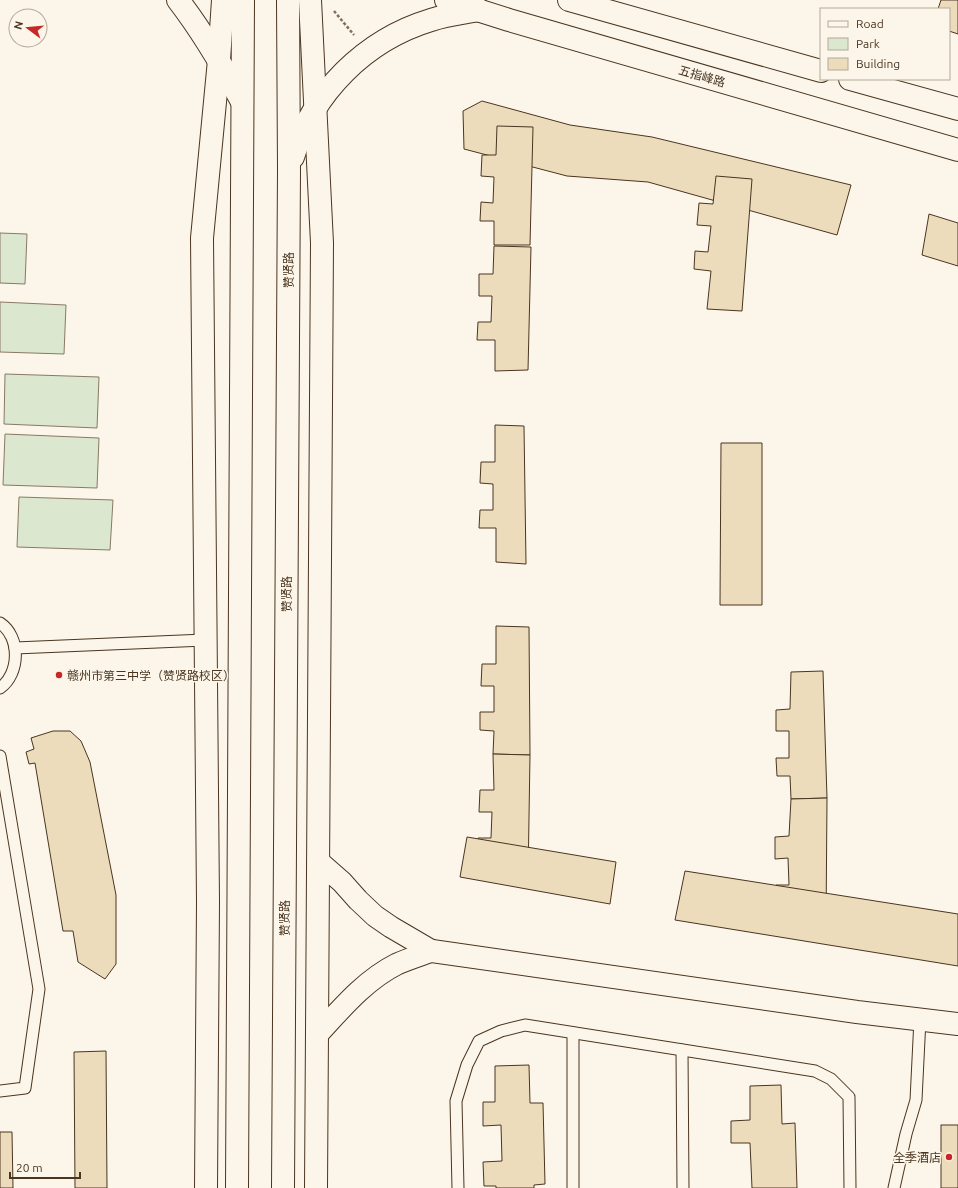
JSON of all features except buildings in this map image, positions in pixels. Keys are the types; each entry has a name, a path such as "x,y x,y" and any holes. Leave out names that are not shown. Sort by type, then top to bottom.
{"main road":[{"path":"178,0 219,60 242,102"},
{"path":"206,1188 208,902 202,238 219,60 223,0"},
{"path":"237,1188 243,0"},
{"name":"赞贤路","path":"283,1188 288,0"},
{"path":"310,0 322,243 316,1188"},
{"name":"五指峰路","path":"446,0 958,150"},
{"path":"570,0 820,71"},
{"path":"288,170 305,125 315,108 347,68 386,39 408,28 431,19 479,10"},
{"path":"854,80 958,109"},
{"path":"432,951 857,1012 958,1024"}],"street":[{"path":"318,861 342,882 375,916 432,951"},
{"path":"317,1035 356,994 377,977 397,964 432,951"}],"lane":[{"path":"0,623 11,635 15,648 16,662 11,676 0,688"},
{"path":"15,648 205,640"},
{"path":"0,756 39,989 25,1088 0,1091"},
{"path":"894,1188 906,1134 916,1100 920,1019"},
{"path":"458,1188 456,1101 467,1065 479,1041 501,1031 525,1025 815,1071 831,1079 849,1097 850,1188"},
{"path":"573,1033 573,1188"},
{"path":"682,1050 683,1188"}],"green space":[{"path":"0,233 27,234 25,284 0,283"},
{"path":"0,302 66,305 64,354 0,352"},
{"path":"5,374 99,377 97,428 4,424"},
{"path":"5,434 99,438 97,488 3,485"},
{"path":"19,497 113,500 110,550 17,547"}],"place":[{"name":"赣州市第三中学（赞贤路校区）","path":"59,675"},
{"name":"全季酒店","path":"949,1157"}]}
